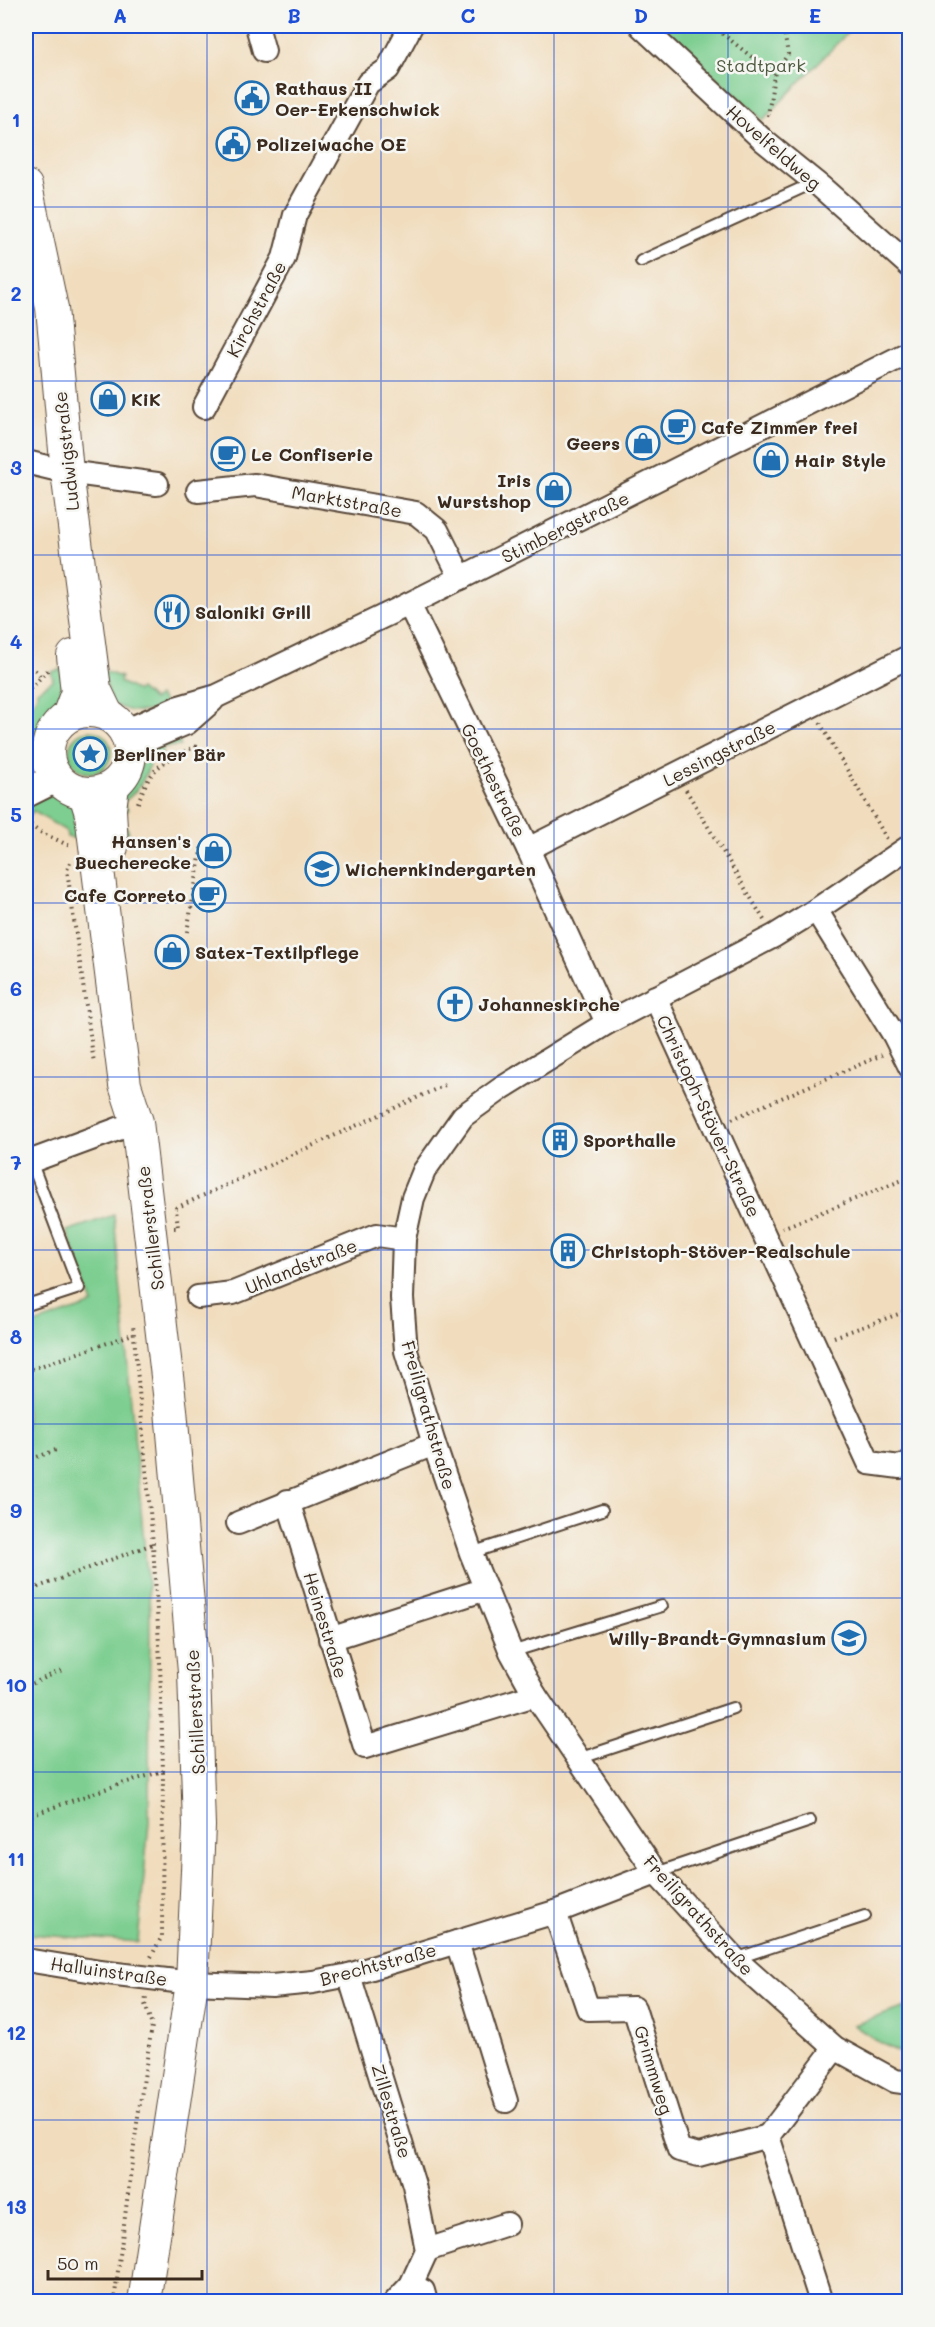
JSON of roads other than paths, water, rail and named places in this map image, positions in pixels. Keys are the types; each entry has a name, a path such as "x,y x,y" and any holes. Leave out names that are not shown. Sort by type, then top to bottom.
{"main road":[{"name":"Ludwigstraße","path":"26,186 52,308 48,467 95,689 121,731"},
{"name":"Ludwigstraße","path":"26,257 37,318 48,467 77,692 68,716"},
{"path":"93,711 121,731 130,760 121,779 99,790 66,787 43,771 51,735 58,724 68,716 77,712 93,711"},
{"name":"Schillerstraße","path":"99,790 110,809 112,849 142,1083 137,1122 171,1410 194,1672 199,1826 192,1983 144,2301"}],"street":[{"path":"257,26 264,51"},
{"name":"Kirchstraße","path":"204,406 285,258 295,215 368,83 388,69 411,26"},
{"name":"Hovelfeldweg","path":"641,26 764,141 815,182 909,266"},
{"name":"Stimbergstraße","path":"121,731 187,723 217,696 409,604 909,352"},
{"path":"48,467 157,484"},
{"name":"Marktstraße","path":"198,491 255,485 416,513 437,530 461,578"},
{"name":"Goethestraße","path":"409,604 528,849 606,1023"},
{"name":"Lessingstraße","path":"528,849 909,656"},
{"path":"26,793 43,771"},
{"name":"Freiligrathstraße","path":"903,850 774,936 606,1023 502,1088 463,1116 424,1171 412,1198 404,1239 402,1298 406,1351 434,1444 471,1553 511,1652 535,1695 656,1873 735,1959 835,2048 895,2081 909,2083"},
{"path":"816,910 903,1043"},
{"name":"Christoph-Stöver-Straße","path":"655,997 869,1464 900,1467 909,1462"},
{"path":"28,1162 137,1122"},
{"name":"Uhlandstraße","path":"198,1297 233,1293 377,1235 404,1239"},
{"path":"238,1523 434,1444"},
{"name":"Heinestraße","path":"288,1502 365,1747 535,1695"},
{"path":"330,1639 486,1589"},
{"name":"Brechtstraße","path":"192,1983 272,1986 313,1982 349,1975 555,1912 656,1873"},
{"name":"Grimmweg","path":"555,1912 588,2009 634,2008 679,2151 699,2155 768,2136"},
{"name":"Brechtstraße","path":"457,1942 506,2101"},
{"name":"Halluinstraße","path":"26,1960 150,1979 192,1983"},
{"name":"Zillestraße","path":"349,1975 414,2185 427,2250"},
{"path":"821,2301 768,2136 835,2048"},
{"path":"395,2301 419,2293 427,2250 507,2224"}],"lane":[{"path":"641,261 815,182"},
{"path":"26,1301 27,1305 79,1288 28,1162"},
{"path":"471,1553 602,1510"},
{"path":"511,1652 662,1606"},
{"path":"578,1759 733,1708"},
{"path":"656,1873 810,1821"},
{"path":"735,1959 865,1916"}],"place":[{"name":"Rathaus II Oer-Erkenschwick","path":"252,98"},
{"name":"Polizeiwache OE","path":"233,144"},
{"name":"KiK","path":"108,399"},
{"name":"Cafe Zimmer frei","path":"678,427"},
{"name":"Geers","path":"643,443"},
{"name":"Le Confiserie","path":"228,454"},
{"name":"Hair Style","path":"771,460"},
{"name":"Iris Wurstshop","path":"554,490"},
{"name":"Saloniki Grill","path":"172,612"},
{"name":"Berliner Bär","path":"90,754"},
{"name":"Hansen's Buecherecke","path":"214,851"},
{"name":"Wichernkindergarten","path":"322,869"},
{"name":"Cafe Correto","path":"209,895"},
{"name":"Satex-Textilpflege","path":"172,952"},
{"name":"Johanneskirche","path":"455,1004"},
{"name":"Sporthalle","path":"560,1140"},
{"name":"Christoph-Stöver-Realschule","path":"568,1251"},
{"name":"Willy-Brandt-Gymnasium","path":"849,1638"}],"park label":[{"name":"Stadtpark","path":"761,65"}]}
